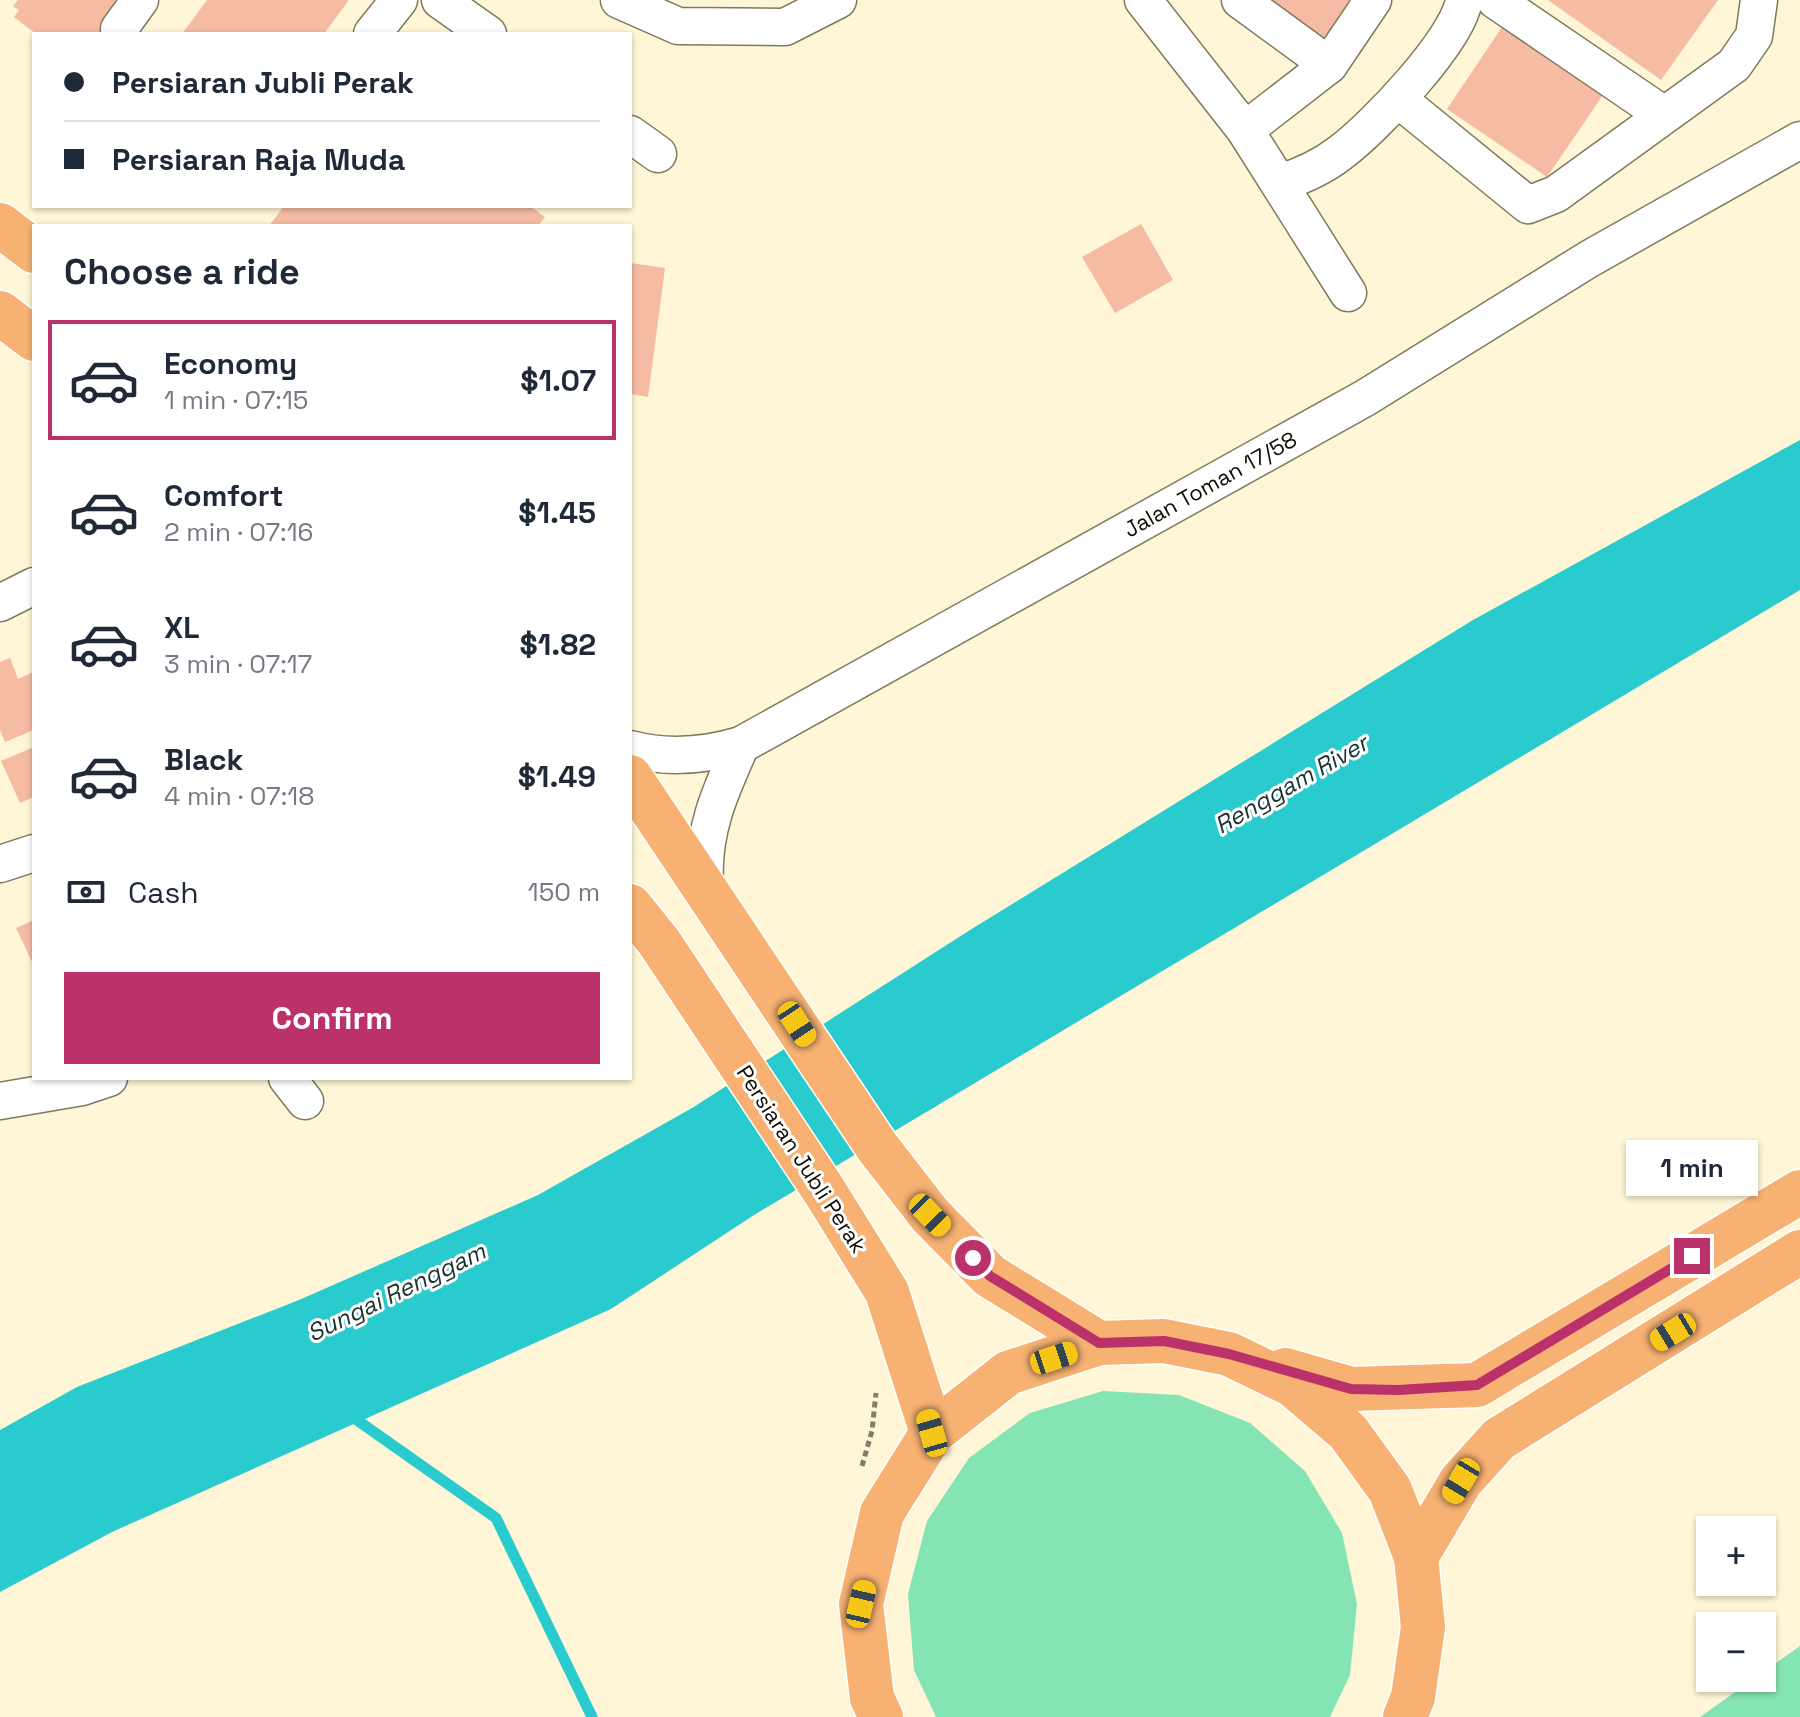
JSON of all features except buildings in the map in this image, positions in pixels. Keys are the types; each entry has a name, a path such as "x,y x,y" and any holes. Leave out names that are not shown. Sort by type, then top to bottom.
{"main road":[{"path":"0,225 32,249"},
{"path":"0,313 32,337"},
{"path":"632,780 705,883 878,1148 930,1215 990,1276 1099,1343"},
{"name":"Persiaran Jubli Perak","path":"632,908 659,942 825,1192 887,1292 932,1433"},
{"path":"881,1717 872,1698 861,1604 882,1513 932,1433 1008,1373 1099,1343 1164,1341 1229,1354 1351,1389 1477,1385 1800,1192"},
{"path":"1416,1557 1461,1481 1499,1439 1800,1252"},
{"path":"1229,1354 1293,1385 1348,1432 1390,1490 1416,1557 1423,1627 1413,1697 1405,1717"}],"street":[{"path":"119,29 140,0"},
{"path":"374,32 399,0"},
{"path":"440,0 485,32"},
{"path":"619,0 678,26 785,27 838,0"},
{"path":"1143,0 1245,130 1348,293"},
{"path":"1240,0 1329,65"},
{"path":"1245,130 1329,65 1373,0"},
{"path":"1280,183 1301,177 1342,152 1398,99 1456,24 1464,0"},
{"path":"1495,0 1664,115"},
{"path":"1398,99 1528,205 1556,194 1734,65 1754,36 1759,0"},
{"name":"Jalan Toman 17/58","path":"632,750 654,756 711,754 741,745 1365,398 1589,259 1800,140"},
{"path":"0,603 32,587"},
{"path":"705,883 703,850 711,812 741,745"},
{"path":"0,864 32,854"},
{"path":"0,1101 82,1087 103,1080"}],"path":[{"path":"860,1473 872,1431 876,1388"}],"green space":[{"path":"1103,1391 1179,1395 1250,1423 1305,1471 1342,1533 1357,1604 1350,1675 1330,1717 936,1717 914,1670 908,1594 927,1521 969,1458 1030,1413"},
{"path":"1800,1646 1800,1717 1700,1717 1735,1692 1776,1692 1776,1663"}],"water":[{"path":"1800,440 1800,590 754,1215 611,1309 112,1532 0,1592 0,1430 77,1387 299,1300 538,1195 692,1108 970,930 1473,620"}],"waterway":[{"path":"347,1413 496,1518 592,1717"}],"route":[{"path":"973,1258 990,1276 1099,1343 1164,1341 1229,1354 1351,1389 1399,1390 1477,1385 1692,1256"}],"water label":[{"name":"Renggam River","path":"1291,784"},
{"name":"Sungai Renggam","path":"396,1292"}]}
